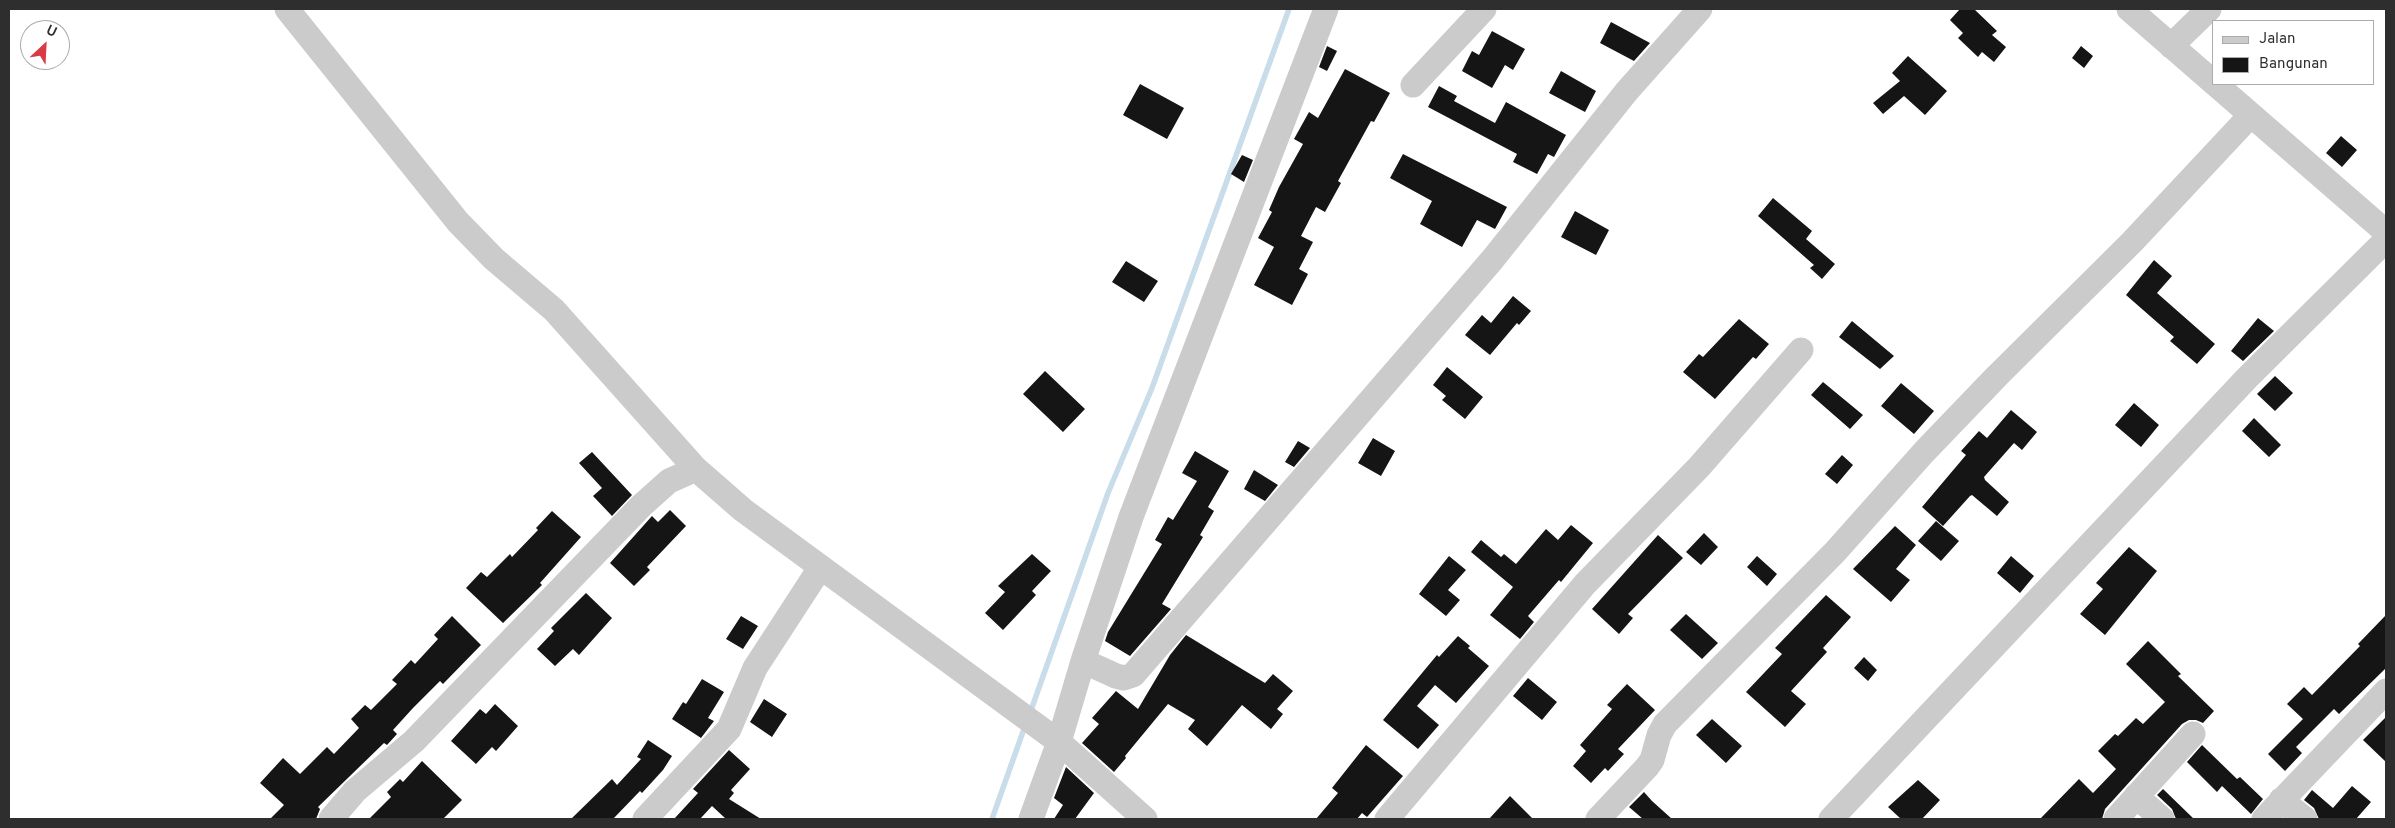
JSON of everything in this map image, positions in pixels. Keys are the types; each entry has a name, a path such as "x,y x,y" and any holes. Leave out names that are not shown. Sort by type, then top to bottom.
{"street":[{"path":"287,9 458,222 494,258 554,310 696,469 743,510 820,568 1059,742 1145,819"},
{"path":"1030,819 1059,742 1083,661 1131,517 1326,9"},
{"path":"1413,85 1484,9"},
{"path":"1083,661 1116,676 1124,678 1133,675 1492,260 1627,91 1700,9"},
{"path":"2129,9 2212,82"},
{"path":"2171,46 2209,9"},
{"path":"2215,85 2386,232"},
{"path":"1598,819 1652,760 1665,724 1835,552 1950,425 2048,324 2132,242 2250,116"},
{"path":"1831,819 2247,378 2386,240"},
{"path":"1388,819 1585,584 1699,468 1802,350"},
{"path":"332,819 355,791 414,741 641,506 668,481 696,469"},
{"path":"645,819 729,730 755,668 820,568"},
{"path":"2264,819 2386,691"},
{"path":"2116,819 2192,734"},
{"path":"2136,796 2162,819"},
{"path":"2281,800 2305,819"}],"building":[{"path":"1960,9 1974,9 1997,31 1992,35 2006,47 1994,62 1982,52 1978,57 1958,38 1963,33 1950,20"},
{"path":"1611,22 1650,43 1634,61 1600,43"},
{"path":"1492,31 1525,49 1513,70 1505,65 1492,88 1462,71 1472,51 1479,55"},
{"path":"1327,46 1337,51 1327,71 1319,67"},
{"path":"2081,46 2093,56 2084,68 2072,58"},
{"path":"1908,56 1947,91 1925,115 1904,96 1883,114 1873,103 1900,81 1892,73"},
{"path":"1345,69 1390,93 1374,122 1371,121 1338,181 1341,183 1325,212 1316,207 1301,236 1313,242 1299,269 1308,274 1292,305 1254,285 1274,247 1258,238 1272,212 1269,210 1279,187 1303,144 1294,139 1309,112 1318,118"},
{"path":"1561,71 1596,91 1585,112 1549,93"},
{"path":"1140,84 1184,108 1167,139 1123,115"},
{"path":"1439,86 1457,96 1454,101 1495,123 1506,102 1566,135 1554,157 1548,154 1537,174 1513,162 1517,154 1428,107"},
{"path":"2341,136 2357,150 2342,167 2326,153"},
{"path":"1403,154 1507,207 1495,229 1477,220 1462,247 1420,224 1432,201 1390,178"},
{"path":"1242,155 1253,160 1244,182 1231,174"},
{"path":"1773,198 1812,231 1806,239 1835,264 1822,279 1810,268 1814,265 1758,216"},
{"path":"1575,211 1609,230 1596,255 1561,237"},
{"path":"2154,260 2172,276 2157,293 2215,344 2197,364 2170,341 2174,337 2126,295"},
{"path":"1126,261 1158,281 1144,302 1112,282"},
{"path":"1513,296 1531,311 1519,325 1517,323 1490,355 1465,335 1482,315 1491,323"},
{"path":"2258,318 2274,331 2243,361 2231,351"},
{"path":"1739,319 1769,344 1756,359 1753,357 1715,399 1683,372 1699,354 1703,357"},
{"path":"1852,321 1894,356 1880,369 1839,337"},
{"path":"1447,367 1483,397 1465,419 1442,400 1446,396 1433,385"},
{"path":"1045,371 1085,409 1063,432 1023,394"},
{"path":"2275,376 2293,393 2275,411 2257,394"},
{"path":"1823,382 1863,415 1850,429 1811,395"},
{"path":"1901,383 1934,411 1914,434 1881,406"},
{"path":"2134,403 2159,425 2141,447 2115,425"},
{"path":"2011,410 2037,432 2022,450 2014,443 1984,477 2009,502 1997,516 1972,495 1943,526 1922,507 1966,455 1961,451 1979,431 1987,438"},
{"path":"2254,418 2281,445 2269,457 2242,431"},
{"path":"1373,438 1395,451 1381,476 1358,463"},
{"path":"1298,441 1310,448 1294,467 1285,462"},
{"path":"1195,451 1229,471 1208,507 1214,511 1200,535 1203,537 1162,604 1171,609 1130,656 1105,641 1108,632 1162,544 1155,540 1168,517 1173,520 1197,481 1182,473"},
{"path":"592,452 632,495 612,516 593,496 602,488 579,463"},
{"path":"1842,455 1853,465 1837,484 1825,474"},
{"path":"1254,470 1278,485 1265,501 1244,489"},
{"path":"670,510 686,526 647,567 650,570 634,586 610,563 652,516 658,522"},
{"path":"552,511 581,537 540,583 542,585 503,623 466,588 481,572 487,577 510,554 512,557 538,530 536,528"},
{"path":"1936,521 1959,541 1941,561 1918,541"},
{"path":"1571,525 1593,543 1561,582 1559,580 1528,616 1534,622 1520,639 1490,615 1513,587 1471,552 1481,540 1501,557 1504,554 1516,564 1546,529 1558,540"},
{"path":"1895,526 1916,545 1896,569 1910,580 1891,602 1853,569"},
{"path":"1704,533 1718,547 1701,565 1686,552"},
{"path":"1658,535 1683,558 1628,614 1633,618 1619,634 1592,609"},
{"path":"2129,547 2157,571 2105,635 2080,614 2103,589 2096,583"},
{"path":"1032,554 1051,571 1032,591 1036,595 1003,630 985,613 1005,592 998,586"},
{"path":"1449,556 1466,570 1448,590 1460,600 1446,616 1419,594"},
{"path":"1757,556 1777,574 1767,586 1747,567"},
{"path":"2011,556 2034,576 2020,593 1997,573"},
{"path":"586,593 612,618 579,655 573,649 555,666 537,649 554,631 551,628"},
{"path":"1826,595 1851,617 1823,648 1827,652 1791,691 1806,704 1785,727 1746,692 1782,654 1775,648"},
{"path":"1686,614 1718,643 1702,659 1670,630"},
{"path":"2386,615 2386,668 2339,714 2334,709 2296,747 2302,753 2285,771 2268,754 2303,719 2287,704 2304,687 2312,695 2360,646 2358,644"},
{"path":"452,616 481,645 443,684 440,681 413,708 393,730 397,734 387,745 384,743 318,807 320,809 316,819 270,819 284,805 260,783 283,758 300,774 327,747 334,754 359,728 351,719 365,705 371,710 397,684 392,680 411,660 415,664 438,639 434,635"},
{"path":"741,616 758,626 743,649 726,639"},
{"path":"1186,635 1265,683 1273,674 1293,691 1277,709 1283,714 1271,729 1242,705 1207,746 1188,729 1195,720 1168,704 1114,772 1082,743 1099,724 1092,718 1116,691 1138,709 1170,655"},
{"path":"1458,636 1470,646 1468,648 1489,666 1456,703 1435,685 1417,706 1439,725 1418,749 1383,720 1437,655 1439,657"},
{"path":"2148,641 2181,674 2178,676 2214,711 2203,723 2189,720 2182,724 2105,809 2102,819 2040,819 2079,779 2093,793 2116,769 2098,751 2115,734 2118,736 2136,718 2143,724 2165,702 2126,664"},
{"path":"1864,657 1877,670 1868,681 1854,668"},
{"path":"1528,678 1557,702 1542,720 1513,696"},
{"path":"702,679 724,692 708,718 714,721 701,738 672,719 683,702 686,704"},
{"path":"1627,684 1655,710 1618,749 1624,754 1608,771 1605,768 1591,783 1573,766 1586,751 1580,745 1612,709 1607,705"},
{"path":"764,699 787,714 772,737 750,722"},
{"path":"495,704 518,726 496,751 492,747 476,764 451,741 480,709 486,714"},
{"path":"2386,717 2386,762 2363,740"},
{"path":"1712,719 1742,746 1726,763 1696,735"},
{"path":"648,740 672,756 663,770 642,793 640,791 613,819 571,819 612,779 617,785 641,759 637,757"},
{"path":"1366,745 1403,776 1367,817 1362,813 1357,819 1316,819 1338,793 1332,788"},
{"path":"2202,745 2237,779 2240,777 2263,799 2251,814 2222,786 2217,792 2187,762"},
{"path":"729,750 750,769 731,790 734,793 729,799 761,819 726,819 712,806 700,819 674,819 698,793 693,789"},
{"path":"422,761 462,800 443,819 369,819 391,797 387,792 400,779 403,782"},
{"path":"1066,767 1094,793 1075,819 1054,819 1063,805 1054,798"},
{"path":"1918,780 1940,800 1922,819 1901,819 1888,807"},
{"path":"2352,786 2371,802 2356,819 2319,819 2314,808 2304,800 2312,790 2333,808"},
{"path":"2163,789 2194,819 2176,819 2172,809 2157,795"},
{"path":"1644,792 1672,819 1643,819 1629,807"},
{"path":"1510,796 1533,819 1489,819"}],"waterway":[{"path":"1030,713 1108,493 1152,388 1289,9"},
{"path":"992,819 1025,726"}]}
